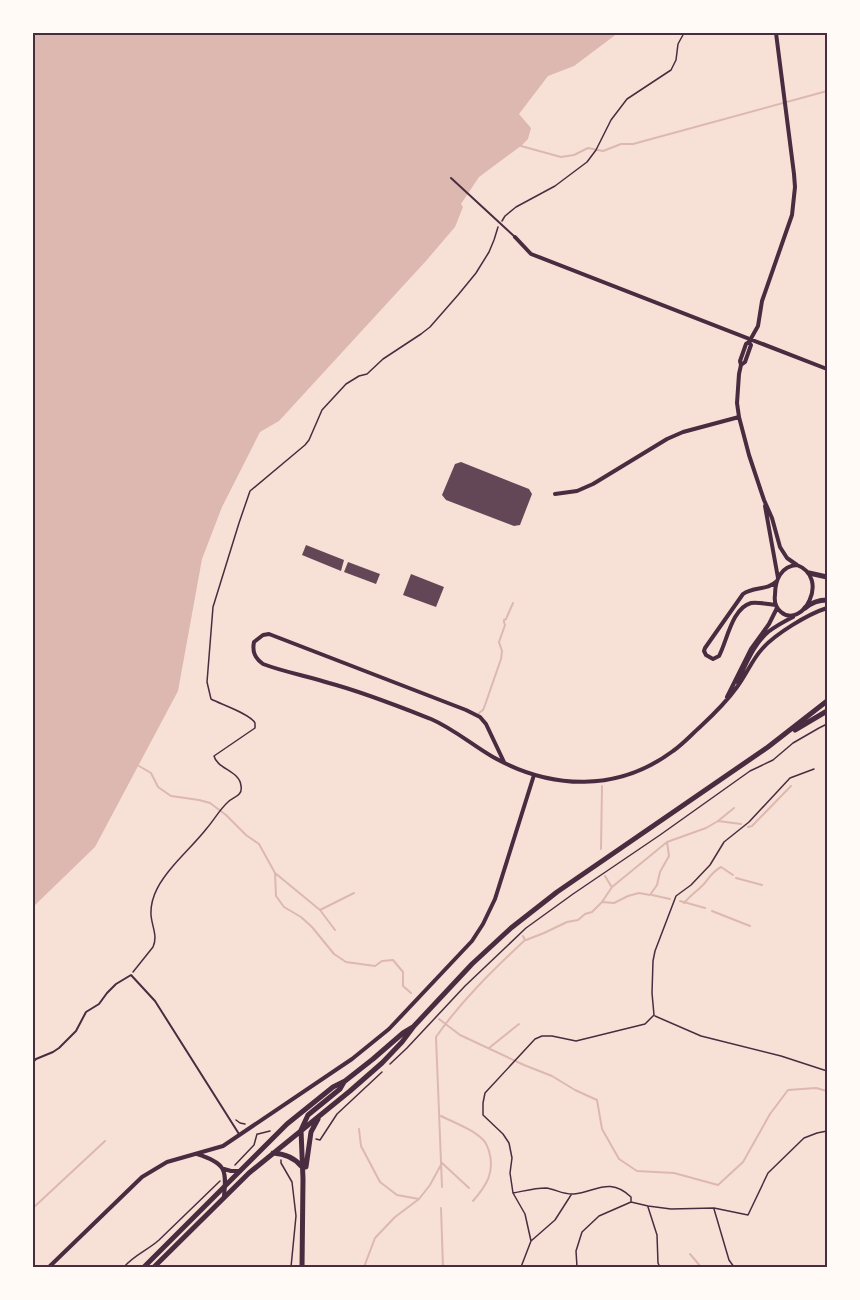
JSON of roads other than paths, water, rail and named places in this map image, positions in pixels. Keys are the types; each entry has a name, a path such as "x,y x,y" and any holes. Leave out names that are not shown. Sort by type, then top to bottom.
{"street":[{"path":"720,707 753,645 769,624 776,607 775,594 778,580 764,500 739,417 737,403 740,361 746,344 758,326 762,301 793,212 794,174 776,33"},
{"path":"515,237 531,254 827,369"},
{"path":"555,494 577,491 593,484 667,439 683,432 739,417"},
{"path":"764,500 780,547 787,558 809,573 813,587 805,608"},
{"path":"796,615 785,615 776,607 752,603 745,606 737,614 720,655 713,659 706,656 705,648 743,594 751,589 768,588 778,580 785,569 797,565"},
{"path":"809,573 827,577"},
{"path":"728,698 759,643 771,631 813,603 827,600"},
{"path":"504,762 486,724 480,717 466,710 269,634 263,635 254,642 256,659 263,664 331,683 433,720 453,730 493,757 519,770 555,780 591,783 631,774 672,752 728,698 766,645 816,612 827,608"},
{"path":"154,1267 224,1197 273,1153 382,1063 482,954 525,917 566,886 781,738 827,701"},
{"path":"781,738 827,712"},
{"path":"50,1267 142,1178 167,1162 219,1148 241,1135 363,1052 389,1029 472,941 483,924 495,899 534,775"},
{"path":"144,1267 303,1110 333,1087 345,1081 414,1026"},
{"path":"302,1267 302,1130 308,1115 340,1089 345,1081"},
{"path":"303,1179 311,1132 318,1117"},
{"path":"216,1157 219,1148"},
{"path":"273,1153 284,1154 294,1159 302,1167"},
{"path":"197,1154 216,1157 223,1168 226,1177 224,1197"},
{"path":"223,1168 240,1171"},
{"path":"56,1261 61,1267"}],"lane":[{"path":"451,178 515,237"},
{"path":"33,1062 59,1048 76,1031 86,1012 99,1004 116,984 131,975 155,1001 241,1135"}],"waterway":[{"path":"521,146 561,157 574,155 588,148 603,151 621,144 633,144 827,91"},
{"path":"479,713 483,710 501,659 502,651 499,642 505,625 504,620 513,603"},
{"path":"139,766 151,773 158,787 171,796 210,803 259,844 275,873 276,896 284,907 312,927 334,954 346,962 375,966 382,961 393,960 403,972 403,986 411,993"},
{"path":"601,849 602,786"},
{"path":"748,827 752,826 791,786"},
{"path":"526,940 567,922 578,920 592,912 612,887 667,842 706,828 734,808"},
{"path":"718,821 741,824"},
{"path":"602,902 614,903 639,893 650,895 657,885 660,872 669,856 667,842"},
{"path":"684,903 721,867 733,875"},
{"path":"275,873 320,910 335,930"},
{"path":"605,876 611,886"},
{"path":"736,878 762,885"},
{"path":"320,910 354,893"},
{"path":"652,895 670,899"},
{"path":"680,901 705,908"},
{"path":"712,911 750,926"},
{"path":"442,1187 436,1037 489,974 525,940 523,936"},
{"path":"439,1019 460,1035 552,1076 597,1100 602,1129 619,1159 637,1171 674,1173 718,1185 743,1162 770,1114 788,1090 816,1088 827,1091"},
{"path":"489,1048 519,1024"},
{"path":"441,1116 476,1134 488,1148 491,1159 490,1172 486,1184 473,1201"},
{"path":"359,1129 361,1146 380,1182 397,1195 419,1199"},
{"path":"33,1208 105,1141"},
{"path":"364,1267 375,1238 395,1217 419,1199 442,1163 469,1188"},
{"path":"441,1208 443,1267"},
{"path":"690,1254 701,1267"}]}
